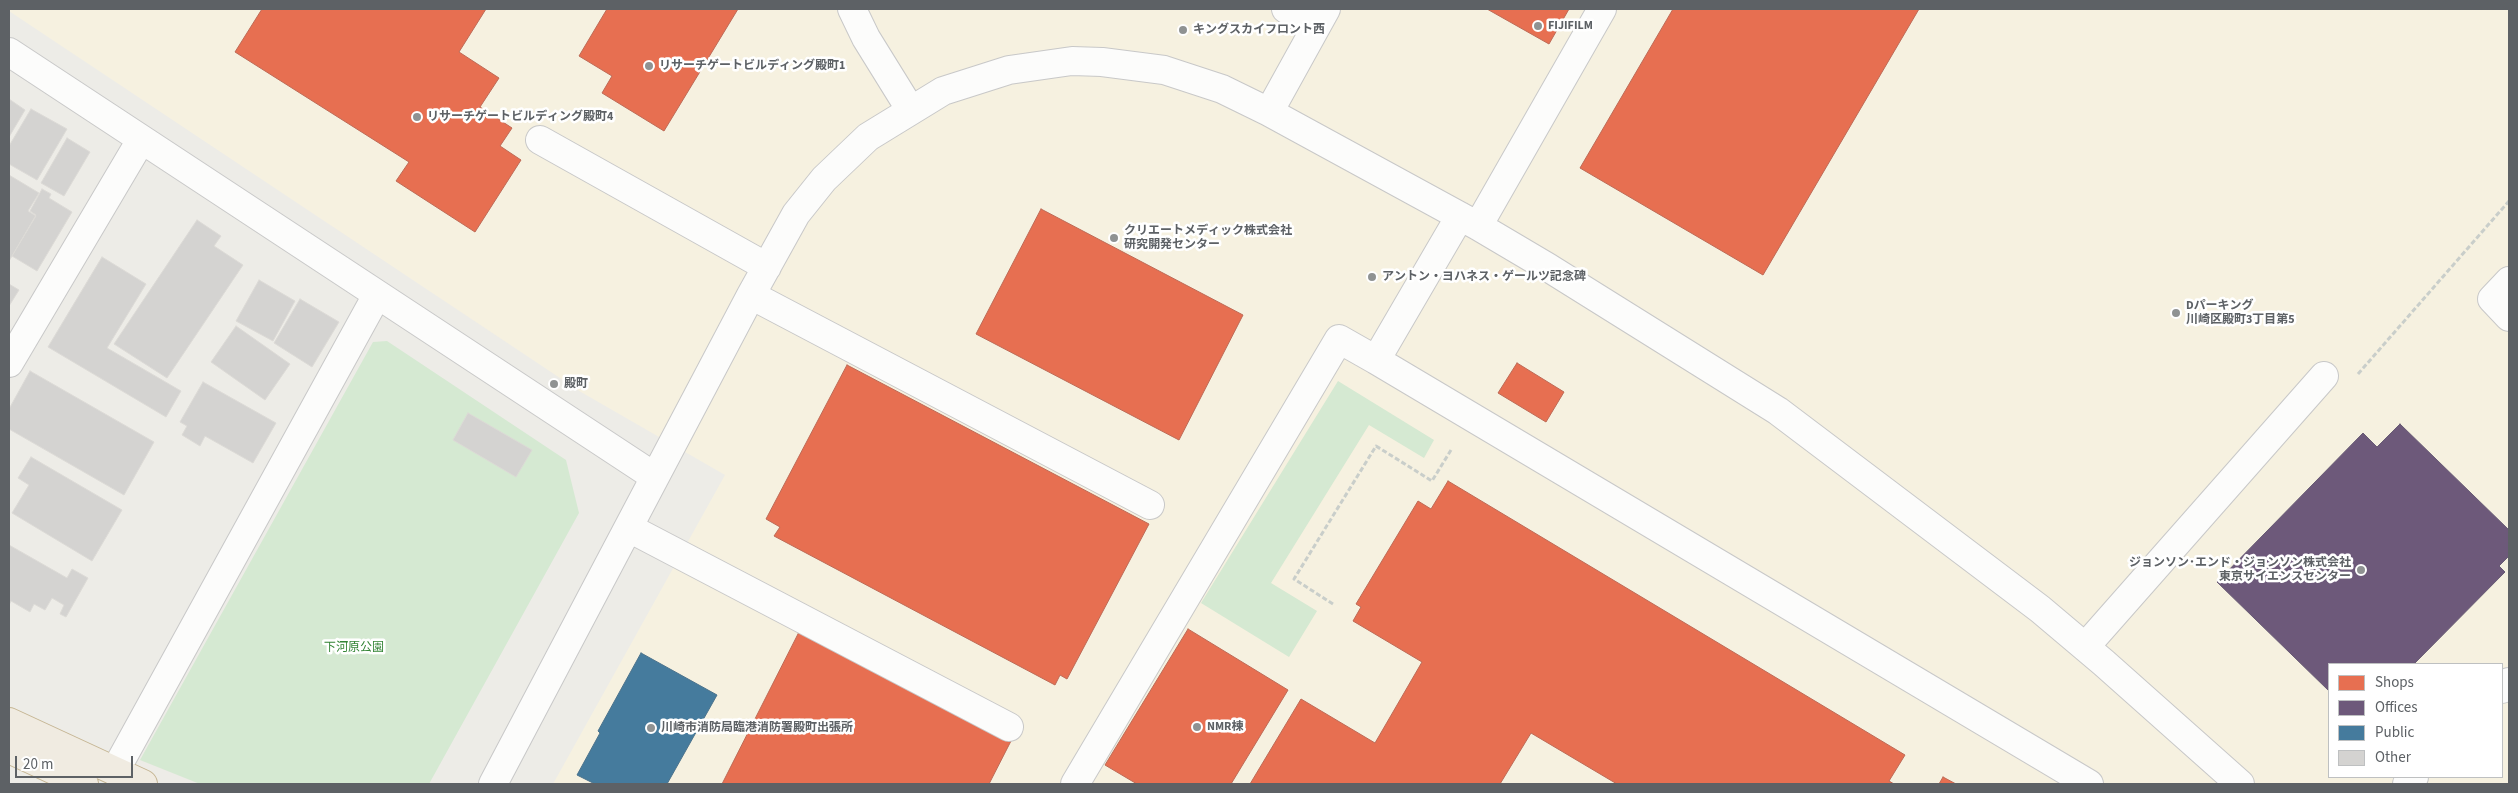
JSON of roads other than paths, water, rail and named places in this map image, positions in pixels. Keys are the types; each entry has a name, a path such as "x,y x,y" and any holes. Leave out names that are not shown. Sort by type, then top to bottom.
{"highway":[{"path":"9,722 142,784"},
{"path":"9,749 84,784"}],"street":[{"path":"852,9 866,38 910,109"},
{"path":"1269,112 1321,18 1286,9"},
{"path":"1376,360 1469,221 1602,9"},
{"path":"9,52 655,478"},
{"path":"493,784 751,295 796,214 824,179 868,137 910,109 943,91 976,79 1026,67 1072,61 1102,62 1164,70 1222,89 1269,112 1469,221 1778,411 2040,609 2240,784"},
{"path":"9,364 142,140"},
{"path":"540,140 767,267"},
{"path":"2509,281 2492,299 2509,317"},
{"path":"115,771 377,295"},
{"path":"751,295 1150,505"},
{"path":"1075,784 1339,339 2089,784"},
{"path":"2085,647 2324,376"},
{"path":"629,528 1009,727"}],"place":[{"name":"FIJIFILM","path":"1538,26"},
{"name":"キングスカイフロント西","path":"1183,30"},
{"name":"リサーチゲートビルディング殿町1","path":"649,66"},
{"name":"リサーチゲートビルディング殿町4","path":"417,117"},
{"name":"クリエートメディック株式会社 研究開発センター","path":"1114,238"},
{"name":"アントン・ヨハネス・ゲールツ記念碑","path":"1372,277"},
{"name":"Dパーキング 川崎区殿町3丁目第5","path":"2176,313"},
{"name":"殿町","path":"554,384"},
{"name":"ジョンソン･エンド・ジョンソン株式会社 東京サイエンスセンター","path":"2361,570"},
{"name":"NMR棟","path":"1197,727"},
{"name":"川崎市消防局臨港消防署殿町出張所","path":"651,728"}],"park label":[{"name":"下河原公園","path":"354,648"}]}
